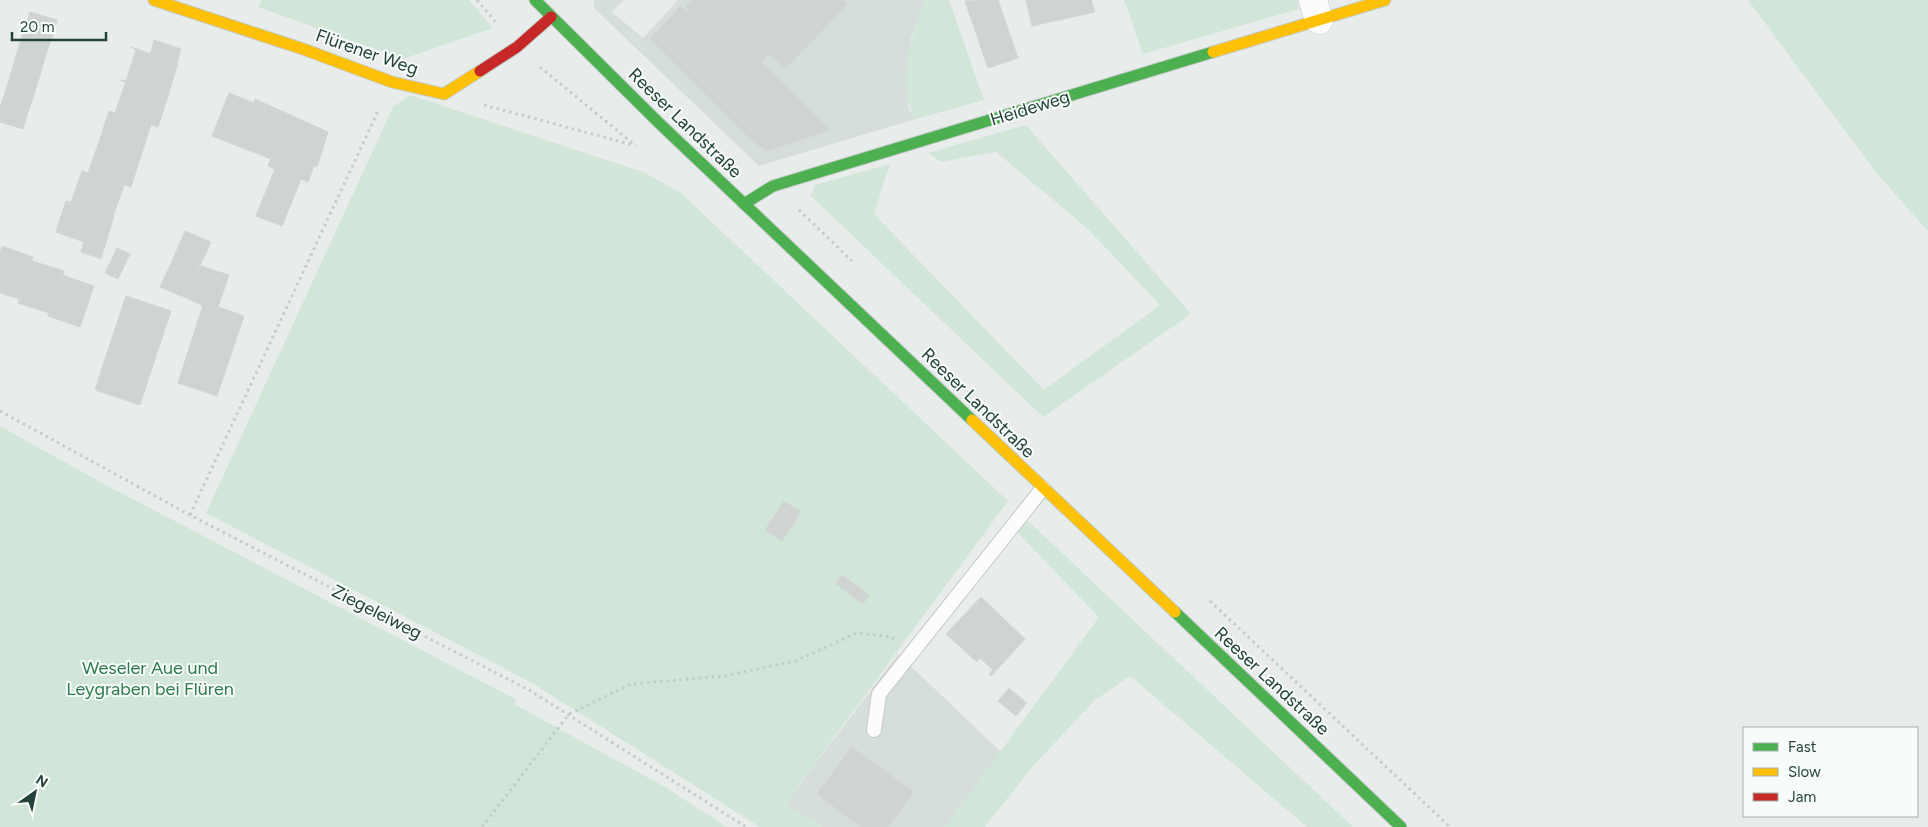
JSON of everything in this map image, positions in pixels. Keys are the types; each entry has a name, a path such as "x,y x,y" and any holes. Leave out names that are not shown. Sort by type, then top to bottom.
{"street":[{"name":"Flürener Weg","path":"154,0 303,49 392,82 444,94"},
{"name":"Reeser Landstraße","path":"535,0 744,204 1401,827"},
{"name":"Heideweg","path":"744,204 773,186 1316,10 1385,0"},
{"path":"444,94 517,47 551,17"}],"lane":[{"path":"874,730 879,694 1043,488"}],"path":[{"path":"444,94 636,146 517,47 477,0"},
{"path":"190,514 392,82"},
{"path":"773,186 859,268"},
{"name":"Ziegeleiweg","path":"0,411 190,514 529,690 746,827"},
{"path":"1203,594 1450,827"},
{"path":"482,827 569,714 631,684 724,676 796,661 856,633 892,637 909,656"}],"shaded area":[{"path":"594,0 624,0 612,12 643,38 678,0 925,0 911,39 908,108 916,119 759,166 594,8"},
{"path":"898,654 1001,752 945,827 822,827 785,804"}],"green space":[{"path":"262,0 469,0 493,28 403,59 258,7"},
{"path":"925,0 949,0 984,100 916,119 906,91 907,60"},
{"path":"1124,0 1297,0 1299,9 1143,54"},
{"path":"1748,0 1928,0 1928,231 1878,175"},
{"path":"410,95 643,172 681,193 1008,501 785,804 822,827 760,827 532,683 206,513 393,107","holes":["784,501 801,512 782,541 765,530"]},
{"path":"1026,125 1191,314 1043,417 811,196 815,185 890,164 874,214 1044,390 1160,305 1088,229 996,152 941,162 928,153"},
{"name":"Weseler Aue und Leygraben bei Flüren","path":"0,426 104,484 517,700 514,704 665,787 727,827 0,827"},
{"path":"1028,521 1353,827 1307,827 1130,676 1094,701 1032,767 985,827 945,827 1099,617 1014,529"}],"building":[{"path":"693,0 843,0 847,5 785,69 769,54 761,62 830,130 767,151 752,141 650,39 681,6 687,12 688,10 685,6"},
{"path":"998,0 1018,58 988,68 965,1"},
{"path":"1026,0 1091,0 1095,12 1032,26"},
{"path":"30,12 57,20 53,35 26,26"},
{"path":"26,26 53,35 48,48 21,39"},
{"path":"21,39 48,48 44,61 17,53"},
{"path":"154,40 181,49 177,63 150,54"},
{"path":"131,47 178,63 168,96 120,80 126,81 136,50"},
{"path":"17,53 44,61 40,75 13,66"},
{"path":"13,66 40,75 36,88 9,80"},
{"path":"9,80 36,88 32,101 5,93"},
{"path":"126,81 168,96 158,127 115,113"},
{"path":"5,93 32,101 27,115 0,107"},
{"path":"229,93 254,103 255,99 328,132 317,167 314,166 308,182 301,179 282,226 256,216 275,169 268,166 271,159 212,136"},
{"path":"0,107 27,115 23,129 0,122"},
{"path":"109,111 151,124 141,156 99,142"},
{"path":"99,142 141,156 131,187 88,173"},
{"path":"82,171 124,185 113,216 71,202"},
{"path":"66,201 72,203 61,233 56,231"},
{"path":"66,201 114,216 104,249 56,232 61,233 72,203"},
{"path":"185,231 211,242 199,268 174,257"},
{"path":"84,242 104,249 101,259 81,252"},
{"path":"2,246 33,257 20,299 0,293 0,253"},
{"path":"117,248 130,254 118,279 105,273"},
{"path":"174,257 199,268 189,299 160,287"},
{"path":"32,261 64,271 49,313 18,303"},
{"path":"201,266 229,275 218,307 204,302 203,306 189,299"},
{"path":"62,275 94,286 80,327 48,316"},
{"path":"126,296 171,311 150,374 105,359"},
{"path":"204,302 244,316 217,396 178,383"},
{"path":"105,359 150,374 140,405 95,390"},
{"path":"784,501 801,512 782,541 765,530"},
{"path":"842,575 869,595 863,604 836,584"},
{"path":"981,597 1025,639 991,676 989,674 993,670 980,658 977,662 946,634"},
{"path":"1009,688 1027,703 1016,716 998,701"},
{"path":"852,747 914,792 888,827 861,827 817,794"}],"traffic: fast":[{"path":"535,0 659,123 972,420"},
{"path":"744,204 773,186 1213,52"},
{"path":"1175,612 1401,827"}],"traffic: slow":[{"path":"154,0 303,49 392,82 444,94 480,71"},
{"path":"1213,52 1385,0"},
{"path":"972,420 1175,612"}],"traffic: jam":[{"path":"480,71 517,47 551,17"}]}
